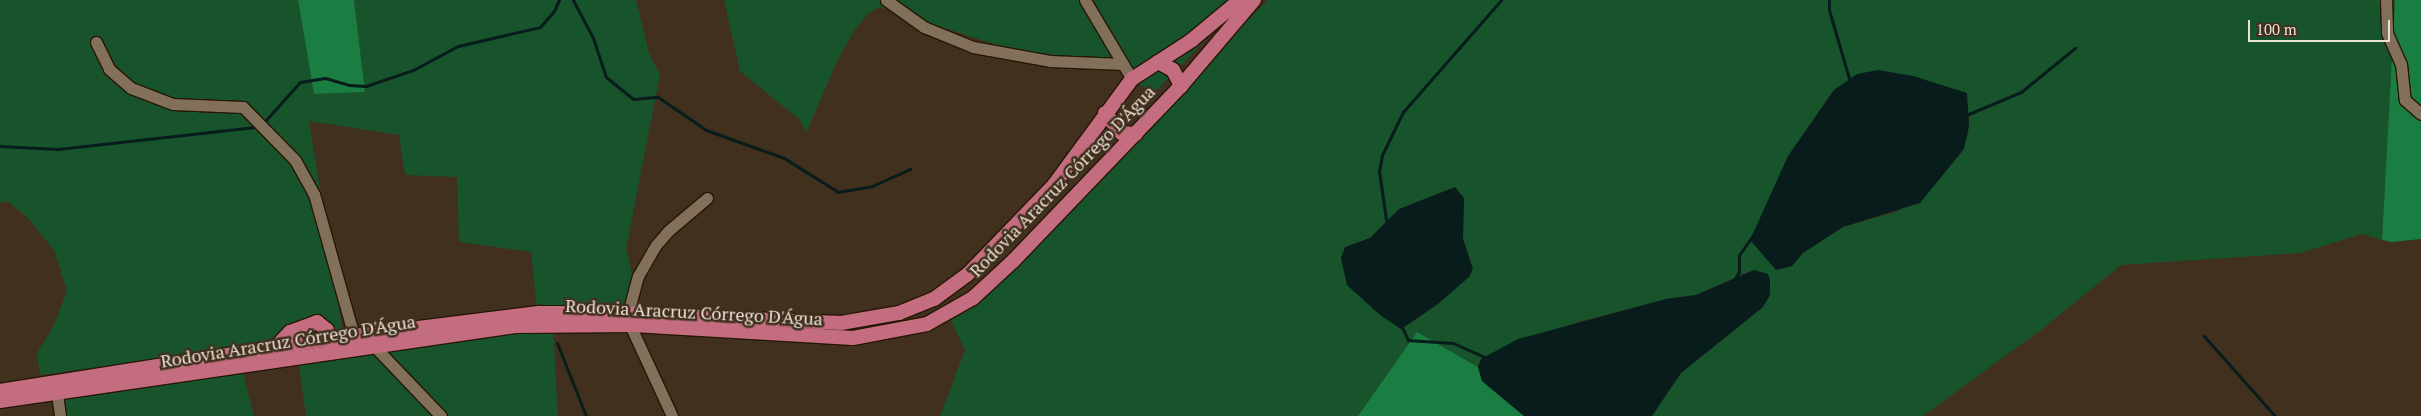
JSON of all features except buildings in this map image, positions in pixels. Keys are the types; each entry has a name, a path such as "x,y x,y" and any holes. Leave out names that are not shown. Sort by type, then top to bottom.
{"main road":[{"name":"Rodovia Aracruz Córrego D'Água","path":"0,391 275,348 331,345 374,346 524,326 629,319 841,323 880,318 918,306 946,291 980,263 1054,184 1132,79 1192,40 1240,0"},
{"name":"Rodovia Aracruz Córrego D'Água","path":"0,401 57,394 331,345 354,336 540,313 853,338 888,334 927,324 953,311 984,289 1181,86 1254,0"},
{"path":"1158,62 1173,70 1181,86"},
{"path":"1105,114 1120,133 1136,134"},
{"path":"275,348 290,332 310,322 322,324 331,345"}],"street":[{"path":"886,0 924,27 973,46 1050,61 1123,64"},
{"path":"1085,0 1132,79"},
{"path":"2386,0 2387,33 2401,64 2405,100 2421,114"},
{"path":"96,42 108,69 131,88 173,104 243,107 295,160 314,194 354,336"},
{"path":"672,416 629,319 638,276 656,245 668,231 707,198"},
{"path":"374,346 441,416"},
{"path":"57,394 60,416"}],"green space":[{"path":"0,0 298,0 314,94 365,92 354,0 636,0 649,53 660,75 626,249 635,287 633,303 537,308 531,252 459,242 457,177 405,175 399,135 309,121 343,333 40,375 37,353 54,325 67,291 54,250 27,217 7,201 0,203"},
{"path":"298,0 354,0 365,92 314,94"},
{"path":"724,0 1244,0 1153,94 1123,71 1050,62 879,7 868,14 856,28 839,57 806,133 800,120 740,71"},
{"path":"1268,0 2395,0 2382,240 2362,234 2300,253 2121,265 2041,330 1923,416 1652,416 1681,373 1763,307 1767,274 1750,271 1696,295 1666,299 1578,322 1481,359 1478,367 1417,332 1358,416 940,416 965,350 950,318","holes":["1896,74 1913,76 1936,84 1969,115 1968,136 1899,211 1843,227 1803,253 1792,266 1776,270 1751,239 1789,156 1834,89","1464,198 1463,239 1471,262 1469,277 1420,317 1401,329 1347,285 1341,258 1345,247 1370,238 1409,205"]},
{"path":"2395,0 2421,0 2421,239 2391,242 2382,240"},
{"path":"553,324 558,416 306,416 298,358"},
{"path":"1417,332 1478,367 1482,381 1524,416 1358,416"},
{"path":"241,365 254,416 63,416 58,390"}],"water":[{"path":"1878,70 1913,76 1967,93 1969,126 1964,149 1920,203 1843,227 1803,253 1792,266 1776,270 1750,240 1788,156 1834,90 1857,74"},
{"path":"1455,187 1464,198 1463,239 1473,269 1469,277 1438,304 1401,329 1380,315 1347,285 1341,258 1345,247 1370,238 1399,209"},
{"path":"1754,270 1768,274 1770,280 1770,295 1763,307 1681,373 1652,416 1524,416 1482,381 1478,367 1481,359 1518,339 1666,299 1696,295"}],"waterway":[{"path":"0,146 58,149 253,127 266,120 300,82 325,78 349,85 366,86 413,70 458,46 540,27 554,11 559,0"},
{"path":"573,0 593,38 606,77 633,99 658,97 706,130 784,158 838,192 872,186 910,169"},
{"path":"1387,226 1379,171 1382,155 1403,112 1501,0"},
{"path":"1829,0 1829,10 1850,82"},
{"path":"1966,115 2021,92 2075,48"},
{"path":"1734,280 1739,272 1739,255 1753,235"},
{"path":"1401,325 1408,340 1453,343 1486,358"},
{"path":"2204,336 2275,416"},
{"path":"557,343 586,416"}]}
